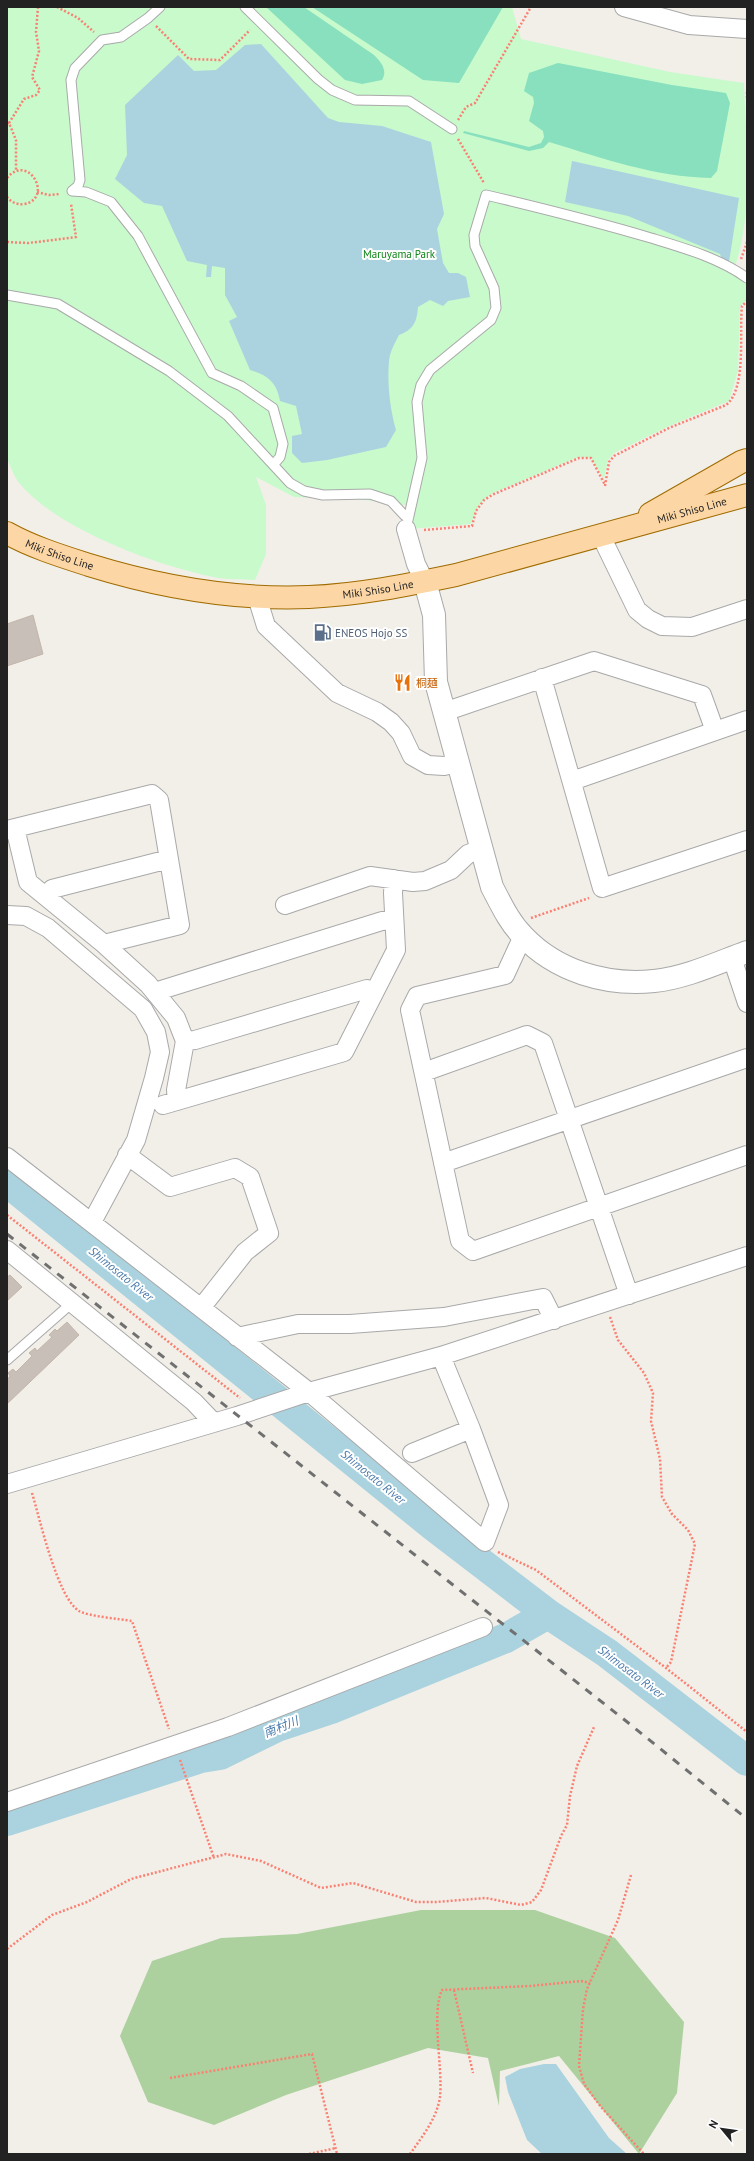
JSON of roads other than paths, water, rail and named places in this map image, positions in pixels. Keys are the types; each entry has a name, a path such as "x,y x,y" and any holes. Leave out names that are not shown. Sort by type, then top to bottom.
{"main road":[{"path":"611,533 740,462 747,460"},
{"name":"Miki Shiso Line","path":"7,533 63,556 115,573 162,585 256,597 310,597 424,582 456,575 747,495"}],"street":[{"path":"624,7 689,25 747,29"},
{"path":"407,525 416,564 424,582 434,615 436,682 492,887 505,913 518,930 546,956 572,970 599,979 626,982 654,981 679,976 739,955 747,1003"},
{"path":"611,533 637,610 662,626 692,627 747,609"},
{"path":"256,597 266,626 337,693 377,712 391,722 401,733 412,756 428,764 444,766 458,763"},
{"path":"444,712 594,661 702,695 715,731"},
{"path":"542,678 602,888 747,840"},
{"path":"572,781 747,720"},
{"path":"104,944 180,925 159,800 152,794 11,829 28,882 104,944 156,994 176,1018 185,1041 176,1090 170,1103 344,1052 396,950 392,892 394,879"},
{"path":"285,905 370,876 425,881 451,870 468,854 481,849"},
{"path":"45,896 52,889 169,859"},
{"path":"7,915 26,916 48,928 143,1009 156,1032 160,1052 136,1140 92,1222"},
{"path":"156,994 161,990 382,921 394,920"},
{"path":"518,930 504,975 417,996 410,1010 460,1241 473,1251 747,1155"},
{"path":"185,1041 195,1040 367,989 374,992"},
{"path":"424,1072 527,1035 543,1043 629,1295"},
{"path":"443,1163 747,1058"},
{"path":"127,1155 170,1187 235,1168 250,1177 269,1233 245,1252 201,1308"},
{"path":"7,1157 201,1308 485,1542 499,1505 471,1429 441,1356"},
{"path":"10,1256 73,1302 194,1402 214,1423"},
{"path":"7,1484 214,1423 306,1394 441,1356 747,1256"},
{"path":"237,1337 298,1324 350,1324 444,1317 543,1298 554,1320"},
{"path":"412,1453 471,1429"},
{"path":"7,1802 104,1771 228,1727 483,1627"}],"lane":[{"path":"160,7 148,18 121,37 102,40 75,68 72,74 80,180 78,186 72,192 86,192 111,202 138,236 212,373 241,386 260,397 272,408 283,444 280,457 274,464"},
{"path":"245,7 332,90 355,100 409,101 452,130"},
{"path":"407,525 422,458 417,402 421,385 430,370 470,335 491,320 496,308 494,288 475,246 474,235 486,195 641,235 694,252 738,271 747,278"},
{"path":"7,295 58,304 169,371 228,416 290,483 304,491 323,495 370,494 391,501 405,516 407,525"},
{"path":"7,1360 73,1302"}],"water":[{"path":"261,44 328,118 339,122 382,126 431,142 444,214 437,229 443,263 449,273 458,273 466,277 470,297 448,301 443,306 430,300 418,307 417,317 411,328 399,335 390,354 388,369 392,413 396,430 386,447 327,460 302,463 292,453 292,436 302,434 296,406 280,401 279,394 274,384 261,374 250,370 229,321 237,317 225,295 225,268 212,266 211,277 206,277 207,265 187,261 162,206 144,203 115,179 127,155 125,105 178,55 194,71 216,70 245,45"},
{"path":"572,161 739,198 729,262 722,260 720,254 628,216 565,202"},
{"path":"544,2064 556,2064 609,2138 627,2154 542,2154 527,2140 508,2092 505,2077 520,2069"}],"waterway":[{"name":"Shimosato River","path":"7,1182 432,1525 548,1614 607,1653 747,1761"},
{"name":"南村川","path":"7,1821 201,1758 220,1755 277,1727 331,1709 506,1638 548,1614"}],"railway":[{"path":"7,1234 626,1721 747,1819"}],"place":[{"name":"ENEOS Hojo SS","path":"322,633"},
{"name":"桐麺","path":"403,683"}],"park label":[{"name":"Maruyama Park","path":"399,254"}]}
